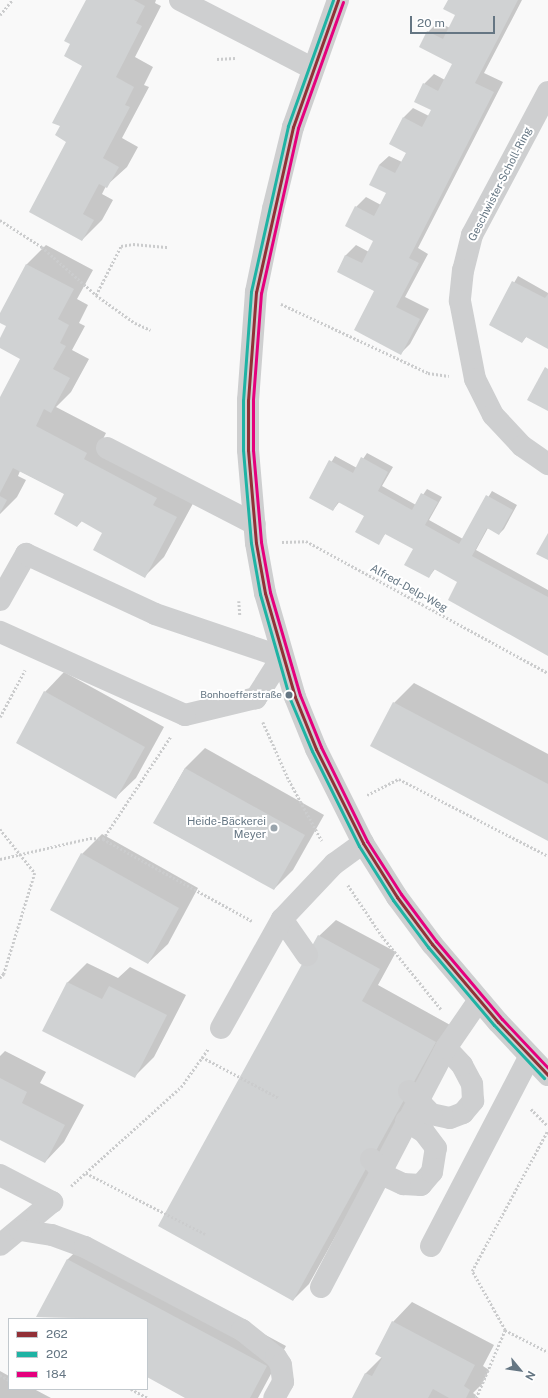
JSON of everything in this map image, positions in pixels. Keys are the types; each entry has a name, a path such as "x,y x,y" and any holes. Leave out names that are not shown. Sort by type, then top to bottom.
{"street":[{"path":"180,0 312,68"},
{"path":"338,0 312,68 293,126 272,209 256,292 248,400 248,450 255,533 265,593 282,657 316,749 344,808 363,843 402,903 479,1000 548,1075"},
{"name":"Geschwister-Scholl-Ring","path":"548,92 472,235 463,270 460,301 475,379 493,415 522,446 548,464"},
{"path":"107,448 255,533"},
{"path":"0,600 26,554 155,614 282,657"},
{"path":"0,632 185,715 256,698 282,657"},
{"path":"220,1028 278,926 334,864 363,843"},
{"path":"278,926 308,955"},
{"path":"321,1287 406,1121 446,1048 479,1000"},
{"path":"409,1091 431,1114 450,1118 463,1113 473,1101 472,1084 462,1064 446,1048"},
{"path":"431,1246 530,1056"},
{"path":"371,1160 388,1177 403,1184 421,1185 432,1172 436,1148 424,1132 406,1121"},
{"path":"0,1175 52,1202 0,1246"},
{"path":"20,1230 52,1235 85,1247 242,1330 276,1357 281,1365 283,1382 274,1398"}],"path":[{"path":"0,15 12,0"},
{"path":"0,220 42,248 96,295 135,323 151,330"},
{"path":"96,295 120,246 133,244 169,247"},
{"path":"256,292 428,373 475,379"},
{"name":"Alfred-Delp-Weg","path":"255,533 306,541 548,673"},
{"path":"0,717 36,649"},
{"path":"103,839 185,715"},
{"path":"344,808 399,779 548,856"},
{"path":"0,829 35,873 4,974 0,978"},
{"path":"0,859 90,838 103,839 278,926"},
{"path":"52,1202 181,1087 220,1028"},
{"path":"202,1057 279,1098"},
{"path":"548,1130 472,1271 505,1330 548,1352"},
{"path":"86,1173 205,1234"},
{"path":"476,1398 505,1330"},
{"path":"132,1390 148,1398"}],"building":[{"path":"86,0 134,0 145,6 136,23 142,26 116,77 134,87 125,105 130,107 103,158 119,167 107,188 99,184 83,214 94,220 82,241 29,212 66,142 55,135 60,126 52,123 82,66 64,56 70,44 64,41"},
{"path":"448,0 518,0 475,83 494,92 409,258 419,263 396,307 420,319 401,355 354,330 374,291 337,272 345,255 362,263 373,241 345,226 355,206 374,216 386,193 369,185 379,165 395,173 406,153 389,144 403,117 422,127 431,110 414,102 423,83 438,91 452,64 419,47 427,31 443,39 455,15 443,9"},
{"path":"26,264 74,289 58,319 69,325 60,343 66,346 53,369 70,378 51,413 44,409 36,426 87,453 84,459 157,498 153,505 177,517 145,578 93,550 102,533 81,521 77,527 54,514 64,494 13,468 0,493 0,397 20,359 0,348 0,338 6,326 0,323 0,313"},
{"path":"512,281 545,298 548,294 548,349 526,337 522,343 489,325"},
{"path":"545,367 548,369 548,411 527,400"},
{"path":"361,457 388,472 378,491 412,510 421,493 438,502 425,525 459,544 486,495 513,510 499,535 487,528 472,556 548,597 548,656 448,600 457,582 434,569 429,578 404,565 413,549 385,534 379,545 355,532 364,516 338,502 333,511 309,498 329,460 353,473"},
{"path":"0,496 7,500 0,513"},
{"path":"548,533 548,560 536,554"},
{"path":"44,691 145,747 116,799 16,743"},
{"path":"393,702 548,784 548,841 370,746"},
{"path":"185,768 305,835 274,890 153,823"},
{"path":"81,853 179,908 148,964 50,910"},
{"path":"318,935 380,969 362,1001 436,1042 293,1301 158,1226"},
{"path":"67,982 102,999 109,986 167,1015 135,1078 42,1031"},
{"path":"0,1078 27,1092 22,1103 65,1125 45,1163 0,1140"},
{"path":"67,1259 267,1366 250,1398 185,1398 148,1378 148,1318 36,1317"},
{"path":"392,1321 475,1365 464,1386 470,1390 466,1398 449,1398 433,1389 428,1398 352,1398 365,1373 372,1376 382,1358 375,1354"}],"transit line":[{"name":"202","path":"333,0 288,126 251,292 243,400 243,450 251,543 260,594 290,699 312,751 359,846 393,900 428,947 494,1025 544,1078"},
{"name":"262","path":"338,0 293,127 256,292 248,400 248,450 256,543 265,593 295,697 316,749 363,843 397,897 432,944 498,1022 548,1075"},
{"name":"184","path":"343,2 298,128 261,293 253,400 253,450 261,542 270,592 300,695 321,747 367,841 401,894 436,941 502,1019 548,1068"}],"place":[{"name":"Bonhoefferstraße","path":"289,695"},
{"name":"Heide-Bäckerei Meyer","path":"274,828"}]}
